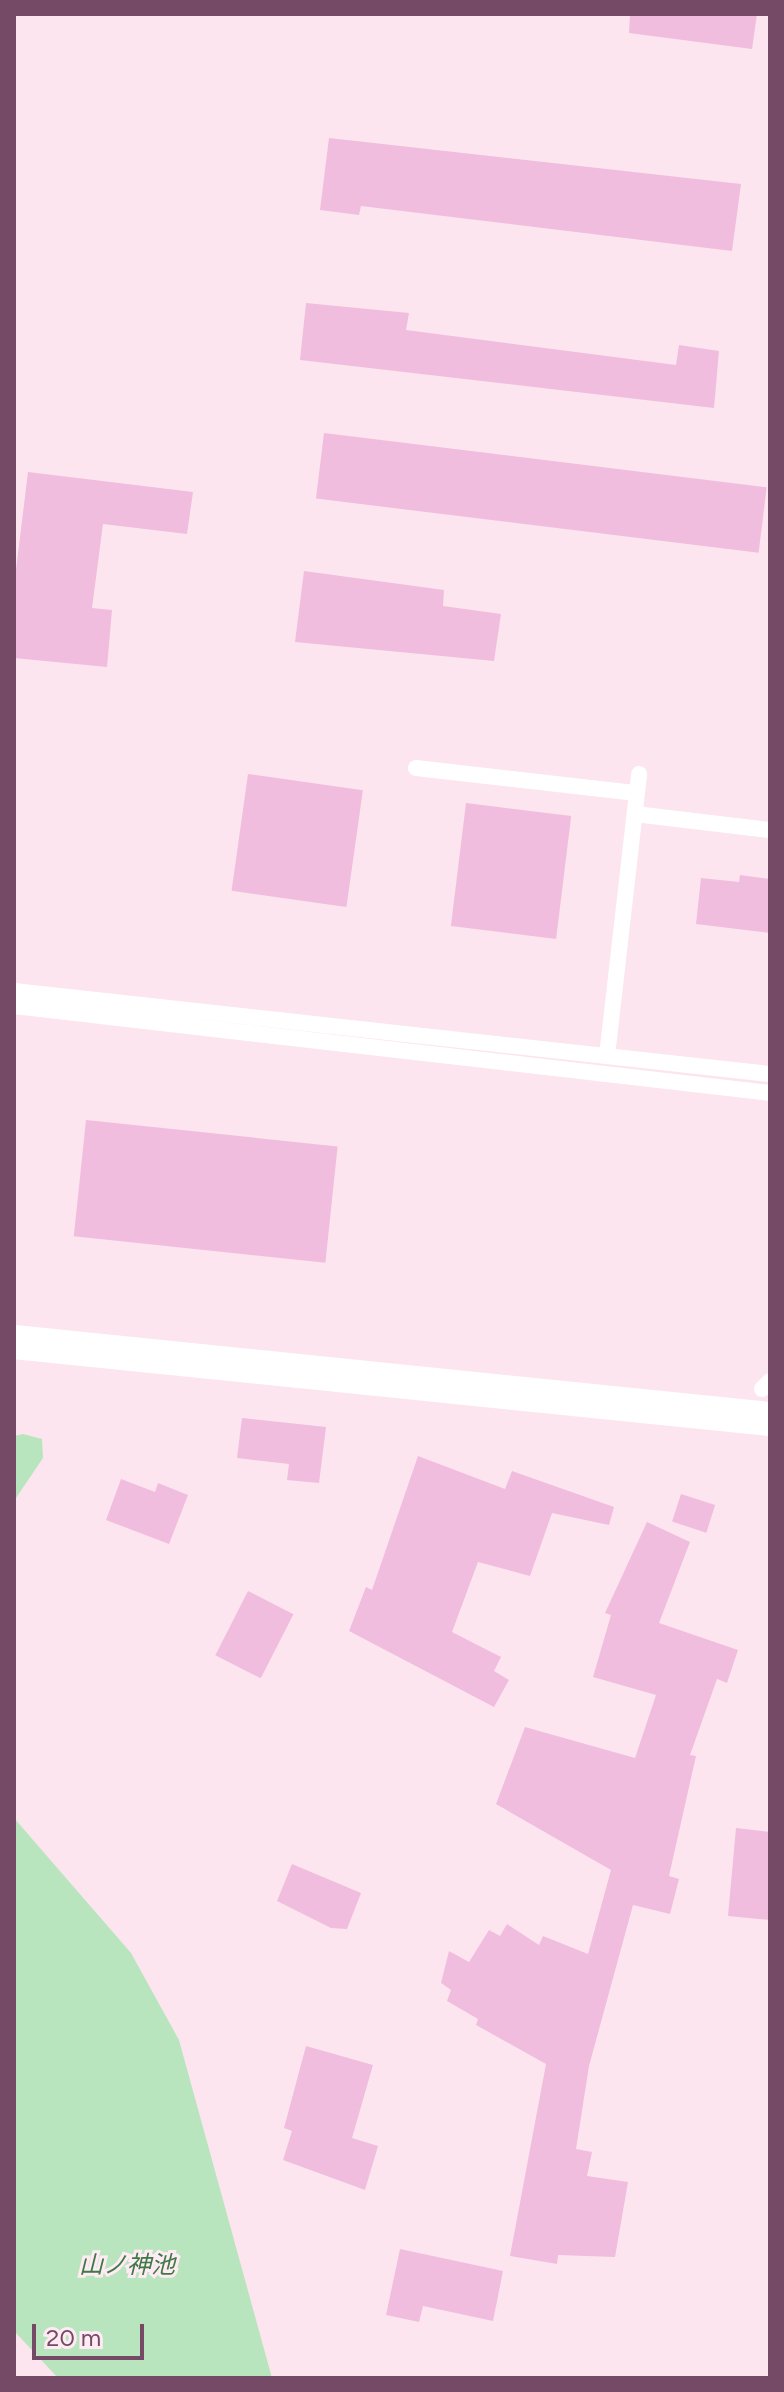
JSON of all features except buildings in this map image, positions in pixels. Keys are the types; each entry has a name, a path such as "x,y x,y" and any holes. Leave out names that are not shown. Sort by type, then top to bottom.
{"street":[{"path":"14,1342 767,1396"}],"lane":[{"path":"416,768 637,793"},
{"path":"607,1056 639,774"},
{"path":"635,814 770,830"},
{"path":"14,991 770,1074"},
{"path":"14,1006 770,1093"}],"water":[{"path":"23,1434 42,1439 43,1458 14,1501 14,1436"},
{"name":"山ノ神池","path":"14,1818 131,1953 179,2040 272,2378 58,2378 14,2331"}]}
